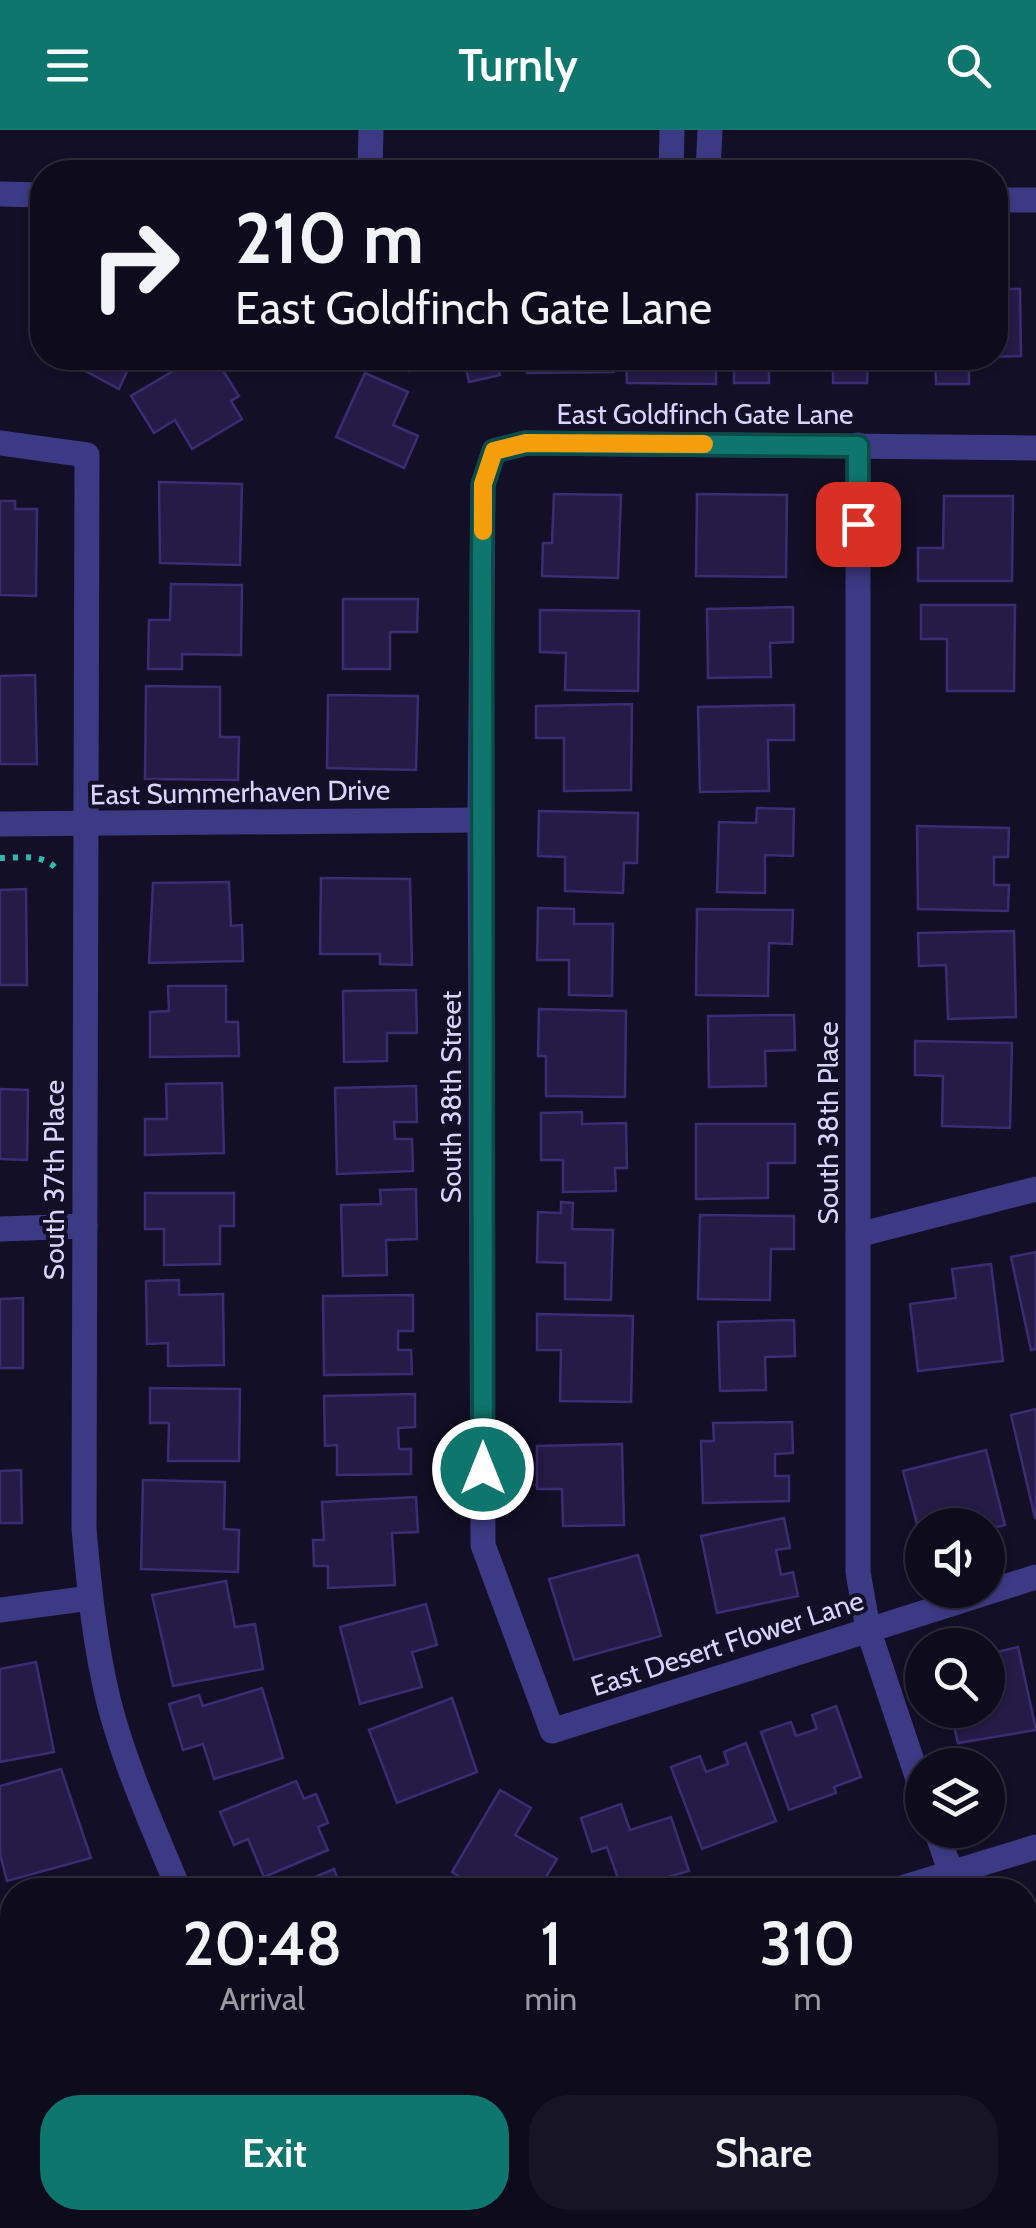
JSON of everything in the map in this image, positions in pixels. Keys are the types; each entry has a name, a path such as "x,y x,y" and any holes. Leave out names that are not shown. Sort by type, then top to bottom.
{"street":[{"path":"370,160 371,130"},
{"path":"671,160 672,130"},
{"path":"709,160 710,130"},
{"path":"0,194 30,195"},
{"path":"1008,200 1036,200"},
{"name":"South 37th Place","path":"0,443 86,455 82,824 84,1528 90,1598 109,1703 134,1780 174,1878"},
{"name":"East Goldfinch Gate Lane","path":"494,451 526,443 1036,448"},
{"name":"South 38th Place","path":"858,446 858,1572 868,1629 908,1748"},
{"name":"South 38th Street","path":"494,451 483,484 483,1546 552,1731"},
{"name":"East Summerhaven Drive","path":"0,824 480,820"},
{"path":"858,1234 1036,1189"},
{"path":"0,1229 85,1226"},
{"name":"East Desert Flower Lane","path":"552,1731 1036,1577"},
{"path":"0,1610 90,1598"},
{"path":"959,1878 1036,1846"},
{"path":"942,1848 953,1878"}],"path":[{"path":"0,858 38,858 51,862 60,873"}],"building":[{"path":"1008,289 1020,289 1021,356 1008,356"},
{"path":"83,370 128,370 119,389"},
{"path":"175,370 223,370 239,396 231,401 242,419 192,449 175,420 154,433 131,396"},
{"path":"466,370 499,370 500,375 469,382"},
{"path":"527,370 614,370 614,372"},
{"path":"626,370 716,370 716,384 627,383"},
{"path":"734,370 769,370 769,383 734,383"},
{"path":"833,370 868,370 867,383 833,383"},
{"path":"935,370 969,370 969,384 936,384"},
{"path":"365,373 408,392 393,425 418,436 404,468 336,437"},
{"path":"159,482 242,484 240,565 160,563"},
{"path":"554,494 621,495 618,578 542,576 543,543 552,543"},
{"path":"697,494 787,495 786,577 696,576"},
{"path":"944,496 1013,496 1012,581 918,581 918,548 943,548"},
{"path":"0,501 15,501 15,509 37,509 36,596 0,595"},
{"path":"171,584 242,585 241,655 182,654 182,669 148,669 149,620 170,620"},
{"path":"343,599 418,599 417,632 390,632 390,669 343,669"},
{"path":"921,605 1015,605 1014,691 947,691 947,639 921,639"},
{"path":"793,607 793,642 770,643 771,677 708,678 707,609"},
{"path":"540,610 639,611 638,691 565,690 566,653 540,652"},
{"path":"35,675 37,764 0,764 0,676"},
{"path":"146,686 220,687 220,737 239,737 238,780 145,779"},
{"path":"328,695 418,696 416,770 327,768"},
{"path":"632,704 631,790 564,791 564,738 536,738 536,706"},
{"path":"794,705 794,740 768,740 769,791 700,792 698,707"},
{"path":"757,808 794,809 793,856 765,855 765,893 717,892 719,822 756,823"},
{"path":"539,811 638,813 637,863 624,863 623,893 565,891 565,857 538,856"},
{"path":"917,826 1009,828 1008,857 994,857 994,885 1009,885 1008,911 918,909"},
{"path":"321,878 410,879 412,965 380,964 380,954 320,954"},
{"path":"229,882 231,926 242,925 243,961 149,963 153,883"},
{"path":"26,889 27,985 0,985 0,890"},
{"path":"538,908 574,909 574,924 613,924 612,996 569,995 569,960 537,960"},
{"path":"697,909 793,910 792,944 769,943 768,996 696,995"},
{"path":"1014,931 1016,1017 948,1019 946,965 919,966 918,933"},
{"path":"168,986 226,986 226,1022 238,1022 239,1056 150,1057 150,1012 169,1011"},
{"path":"416,990 417,1033 387,1033 387,1061 344,1062 343,991"},
{"path":"539,1009 626,1011 625,1097 546,1096 546,1056 538,1056"},
{"path":"794,1015 795,1050 765,1051 766,1086 709,1087 708,1016"},
{"path":"915,1041 1012,1043 1010,1128 942,1126 943,1076 915,1075"},
{"path":"222,1083 224,1153 145,1155 145,1119 167,1119 166,1084"},
{"path":"416,1086 417,1122 394,1122 395,1139 412,1139 413,1171 337,1174 335,1088"},
{"path":"0,1089 28,1090 27,1160 0,1159"},
{"path":"582,1112 582,1124 626,1123 627,1168 615,1168 616,1191 563,1192 563,1160 541,1160 541,1113"},
{"path":"696,1124 795,1124 795,1163 768,1163 768,1198 696,1199"},
{"path":"416,1189 417,1239 386,1240 387,1275 343,1276 341,1205 381,1204 380,1190"},
{"path":"145,1193 234,1193 234,1226 220,1226 220,1264 164,1265 164,1229 145,1229"},
{"path":"561,1202 573,1203 572,1229 613,1230 611,1300 565,1299 565,1263 537,1262 538,1212 561,1213"},
{"path":"700,1215 794,1216 794,1249 771,1249 770,1300 698,1299"},
{"path":"1036,1252 1036,1349 1031,1350 1011,1257"},
{"path":"991,1264 1003,1361 918,1371 910,1304 956,1298 952,1269"},
{"path":"179,1280 179,1295 223,1294 224,1365 168,1366 168,1343 147,1344 146,1281"},
{"path":"413,1295 413,1331 398,1331 398,1350 411,1350 412,1374 324,1375 323,1296"},
{"path":"23,1298 23,1368 0,1368 0,1299"},
{"path":"537,1314 633,1316 631,1402 560,1401 561,1350 537,1350"},
{"path":"794,1320 795,1356 765,1357 766,1390 720,1391 718,1322"},
{"path":"150,1388 240,1389 239,1461 168,1461 169,1423 150,1423"},
{"path":"415,1394 415,1427 398,1428 399,1449 411,1449 411,1474 337,1475 337,1445 325,1446 324,1396"},
{"path":"1036,1409 1036,1518 1035,1518 1011,1415"},
{"path":"792,1422 793,1453 775,1454 775,1476 789,1476 789,1501 703,1503 701,1441 714,1441 713,1423"},
{"path":"622,1444 624,1525 563,1526 562,1489 537,1489 537,1446"},
{"path":"986,1450 1001,1508 913,1508 903,1471"},
{"path":"21,1470 22,1523 0,1523 0,1471"},
{"path":"143,1480 225,1482 224,1529 239,1530 238,1572 141,1569"},
{"path":"416,1497 418,1532 392,1533 395,1585 328,1588 328,1566 314,1566 313,1540 324,1540 322,1502"},
{"path":"784,1518 790,1548 776,1550 781,1575 793,1572 798,1596 717,1613 701,1536"},
{"path":"638,1555 661,1636 574,1660 549,1579"},
{"path":"226,1581 235,1627 255,1624 263,1669 173,1686 152,1595"},
{"path":"426,1604 437,1645 412,1652 422,1687 360,1704 340,1627"},
{"path":"1018,1647 1036,1730 958,1743 954,1728 1005,1728 1005,1650"},
{"path":"36,1662 54,1752 0,1762 0,1669"},
{"path":"262,1688 283,1758 214,1779 203,1744 183,1750 169,1704 199,1695 203,1706"},
{"path":"452,1698 477,1772 397,1803 369,1730"},
{"path":"836,1706 861,1777 834,1787 836,1793 789,1810 761,1732 791,1722 796,1736 817,1729 812,1715"},
{"path":"746,1743 776,1821 702,1849 671,1767 700,1756 706,1772 728,1764 724,1752"},
{"path":"61,1769 91,1858 6,1878 0,1854 0,1786"},
{"path":"296,1781 304,1799 316,1794 328,1823 318,1827 328,1850 264,1877 248,1839 234,1845 220,1812"},
{"path":"500,1790 531,1808 515,1835 557,1859 545,1878 461,1878 452,1872"},
{"path":"621,1804 630,1830 671,1817 689,1871 664,1878 618,1878 607,1847 592,1852 581,1818"},
{"path":"334,1869 337,1878 313,1878"}],"slow traffic":[{"path":"483,531 483,484 494,451 526,443 704,444"}],"route":[{"path":"483,1469 482,559 483,484 494,451 526,443 858,446 858,524"}]}
